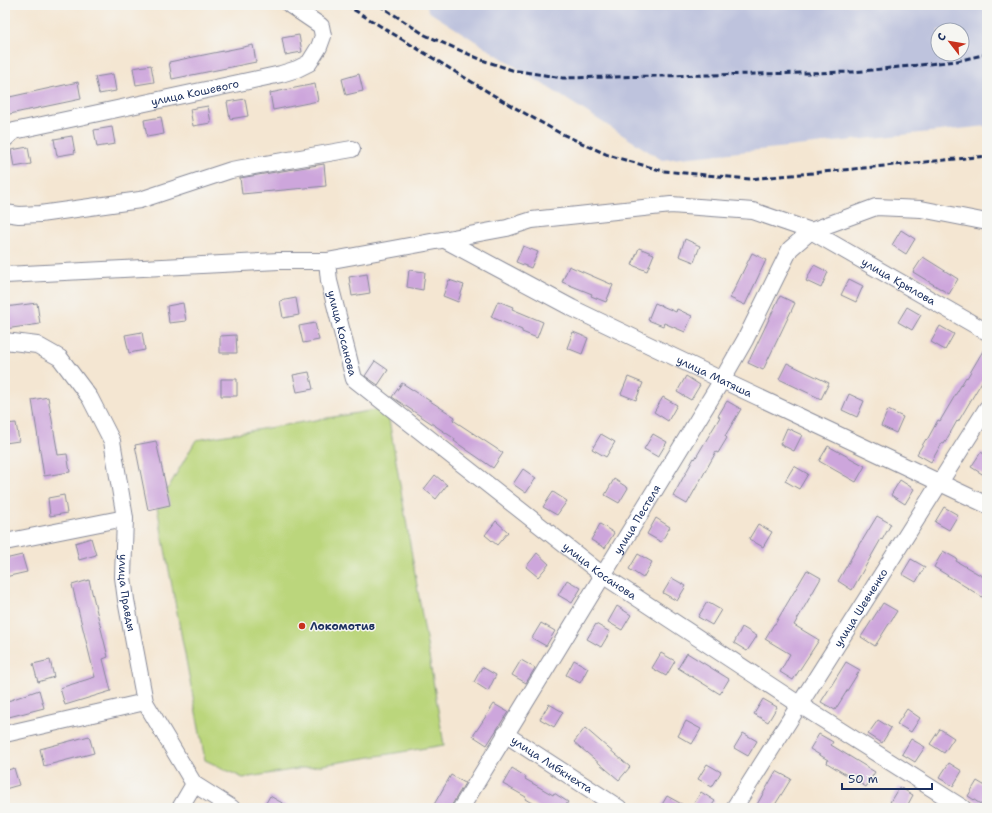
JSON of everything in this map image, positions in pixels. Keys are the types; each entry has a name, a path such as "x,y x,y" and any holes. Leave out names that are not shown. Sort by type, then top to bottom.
{"street":[{"name":"улица Кошевого","path":"5,139 14,131 281,74 297,69 309,63 319,47 323,36 321,26 290,5"},
{"path":"5,213 19,215 40,214 140,200 231,170 352,149"},
{"name":"улица Крылова","path":"5,275 279,261 327,261 507,228 532,220 671,204 753,211 811,231 987,332"},
{"path":"811,231 876,207 921,209 987,222"},
{"name":"улица Пестеля","path":"461,808 505,734 604,576 722,380 790,249 811,231"},
{"name":"улица Матяша","path":"445,240 572,308 987,505"},
{"name":"улица Косанова","path":"327,261 329,281 354,379 604,576 963,808"},
{"name":"улица Правды","path":"5,341 37,345 60,358 90,398 112,440 125,518 123,577 145,702 194,784 232,808"},
{"name":"улица Шевченко","path":"734,808 987,408"},
{"path":"5,542 125,518"},
{"path":"5,734 145,702"},
{"name":"улица Либкнехта","path":"505,734 618,808"},
{"path":"180,808 194,784"}],"shaded area":[{"path":"427,5 987,5 987,126 662,160 428,11"}],"green space":[{"name":"Локомотив","path":"387,408 444,745 243,778 205,760 157,507 196,440"}],"building":[{"path":"299,35 302,52 285,55 282,38"},
{"path":"253,45 256,62 172,79 169,62"},
{"path":"151,65 154,82 136,85 133,68"},
{"path":"113,74 116,91 99,94 95,77"},
{"path":"359,74 363,91 346,95 342,79"},
{"path":"78,82 81,99 5,115 5,98"},
{"path":"315,84 318,101 273,110 270,93"},
{"path":"245,99 248,116 230,119 227,102"},
{"path":"208,106 211,123 193,126 190,109"},
{"path":"161,117 164,134 147,137 144,120"},
{"path":"112,127 115,144 97,147 94,130"},
{"path":"72,136 75,153 57,156 54,139"},
{"path":"28,147 31,164 14,167 11,150"},
{"path":"324,164 326,186 242,194 240,178"},
{"path":"901,230 915,239 906,254 892,245"},
{"path":"685,239 700,246 694,262 679,256"},
{"path":"523,246 538,252 531,268 516,262"},
{"path":"639,248 654,254 647,271 632,265"},
{"path":"752,253 766,260 745,305 730,298"},
{"path":"923,257 958,279 949,294 913,272"},
{"path":"814,265 828,272 821,288 806,281"},
{"path":"569,266 613,285 606,302 591,296 592,294 562,282"},
{"path":"409,270 425,272 423,290 407,287"},
{"path":"367,274 370,293 352,296 349,277"},
{"path":"849,279 863,286 856,302 841,295"},
{"path":"449,280 464,285 458,302 443,296"},
{"path":"780,296 795,303 763,370 748,363"},
{"path":"296,298 299,315 283,318 280,301"},
{"path":"498,301 513,307 512,309 543,322 537,338 491,317"},
{"path":"37,303 40,324 5,329 5,307"},
{"path":"183,303 186,321 169,323 167,306"},
{"path":"655,303 676,312 677,309 692,316 685,332 664,323 663,326 648,320"},
{"path":"907,307 921,315 912,330 898,322"},
{"path":"315,323 319,340 303,343 299,326"},
{"path":"940,326 954,334 945,350 931,342"},
{"path":"142,332 145,350 129,353 125,335"},
{"path":"573,332 588,338 582,354 567,348"},
{"path":"236,335 237,353 220,353 220,336"},
{"path":"987,344 987,373 958,422 957,421 944,444 942,443 931,462 917,454 938,420 940,421"},
{"path":"375,361 388,370 378,385 365,376"},
{"path":"787,363 829,383 821,399 779,379"},
{"path":"309,372 313,389 297,392 293,375"},
{"path":"686,376 700,385 691,400 677,392"},
{"path":"628,377 643,383 636,400 621,394"},
{"path":"221,379 237,379 237,396 221,396"},
{"path":"402,383 455,417 453,420 503,453 493,468 454,441 455,439 392,397"},
{"path":"849,394 864,401 857,417 842,410"},
{"path":"48,397 58,455 67,454 70,472 44,476 32,400"},
{"path":"663,397 677,405 668,421 654,412"},
{"path":"727,401 741,409 725,436 727,438 718,453 716,452 687,504 673,496 694,458 695,459 720,417 718,416"},
{"path":"888,410 903,417 896,433 881,426"},
{"path":"16,423 19,441 5,443 5,424"},
{"path":"787,428 802,435 794,451 780,444"},
{"path":"601,434 615,442 606,457 592,449"},
{"path":"653,434 667,442 658,457 644,449"},
{"path":"156,441 170,505 148,510 135,445"},
{"path":"828,446 865,466 856,482 819,461"},
{"path":"981,452 987,456 987,477 971,467"},
{"path":"794,466 808,474 799,489 785,481"},
{"path":"523,469 536,478 526,493 513,484"},
{"path":"435,475 447,485 436,499 424,489"},
{"path":"614,479 628,488 619,503 605,495"},
{"path":"900,480 914,489 905,504 891,495"},
{"path":"553,492 567,501 557,515 543,507"},
{"path":"64,495 67,513 50,516 48,498"},
{"path":"944,507 958,515 949,530 935,522"},
{"path":"877,516 891,524 852,590 838,581"},
{"path":"656,518 670,527 661,542 647,534"},
{"path":"496,521 508,532 497,545 485,535"},
{"path":"600,524 614,533 605,548 591,540"},
{"path":"758,524 772,532 763,547 749,539"},
{"path":"91,538 96,555 79,560 75,543"},
{"path":"943,551 957,559 956,561 987,579 987,600 934,567"},
{"path":"537,553 549,564 538,577 526,567"},
{"path":"638,554 652,562 643,578 629,569"},
{"path":"22,555 27,572 5,577 5,559"},
{"path":"911,559 925,567 916,582 902,574"},
{"path":"807,570 821,578 794,625 819,640 793,680 780,672 790,654 765,639"},
{"path":"672,578 686,586 677,601 663,593"},
{"path":"89,580 108,657 103,659 111,691 65,705 60,688 95,677 72,585"},
{"path":"567,580 581,588 572,603 558,595"},
{"path":"707,602 721,610 712,625 698,617"},
{"path":"883,603 897,611 875,646 861,637"},
{"path":"617,606 631,615 622,630 608,622"},
{"path":"541,623 555,631 546,646 532,638"},
{"path":"596,624 610,632 601,647 587,639"},
{"path":"742,627 757,636 747,651 734,643"},
{"path":"661,653 675,661 666,676 652,668"},
{"path":"687,653 729,679 720,694 678,668"},
{"path":"50,660 54,677 38,682 33,664"},
{"path":"521,660 535,668 526,683 512,675"},
{"path":"574,660 588,668 580,683 566,675"},
{"path":"846,662 860,670 835,710 821,702"},
{"path":"482,667 496,675 488,691 474,682"},
{"path":"39,690 44,708 5,718 5,702"},
{"path":"763,699 777,707 768,722 754,714"},
{"path":"494,704 508,712 487,745 473,736"},
{"path":"549,704 563,712 554,727 540,719"},
{"path":"907,709 920,718 911,732 897,724"},
{"path":"878,720 891,728 882,743 868,734"},
{"path":"686,721 701,729 692,744 678,736"},
{"path":"585,728 630,767 619,780 574,742"},
{"path":"940,729 954,738 944,753 930,744"},
{"path":"743,733 757,741 748,756 734,748"},
{"path":"819,734 833,742 831,745 875,772 866,787 827,763 828,760 810,749"},
{"path":"89,736 94,753 44,766 40,749"},
{"path":"911,739 925,747 915,762 902,754"},
{"path":"949,763 962,771 953,786 939,778"},
{"path":"707,764 721,772 712,787 698,779"},
{"path":"14,768 19,785 5,789 5,771"},
{"path":"512,768 526,777 525,779 553,795 554,793 568,802 564,808 540,808 525,799 526,797 503,784"},
{"path":"776,771 791,779 773,808 755,808"},
{"path":"451,775 465,783 450,808 432,808"},
{"path":"977,781 987,787 987,796 982,805 968,796"},
{"path":"899,787 913,795 906,808 900,808 890,802"},
{"path":"701,792 715,801 710,808 691,808"},
{"path":"270,796 291,808 263,808"},
{"path":"667,796 689,808 660,808"}],"railway":[{"path":"346,5 503,101 558,132 608,155 663,171 750,179 987,156"},
{"path":"379,5 425,35 482,60 512,70 563,78 853,72 957,61 987,54"}],"place":[{"name":"Локомотив","path":"302,626"}]}
